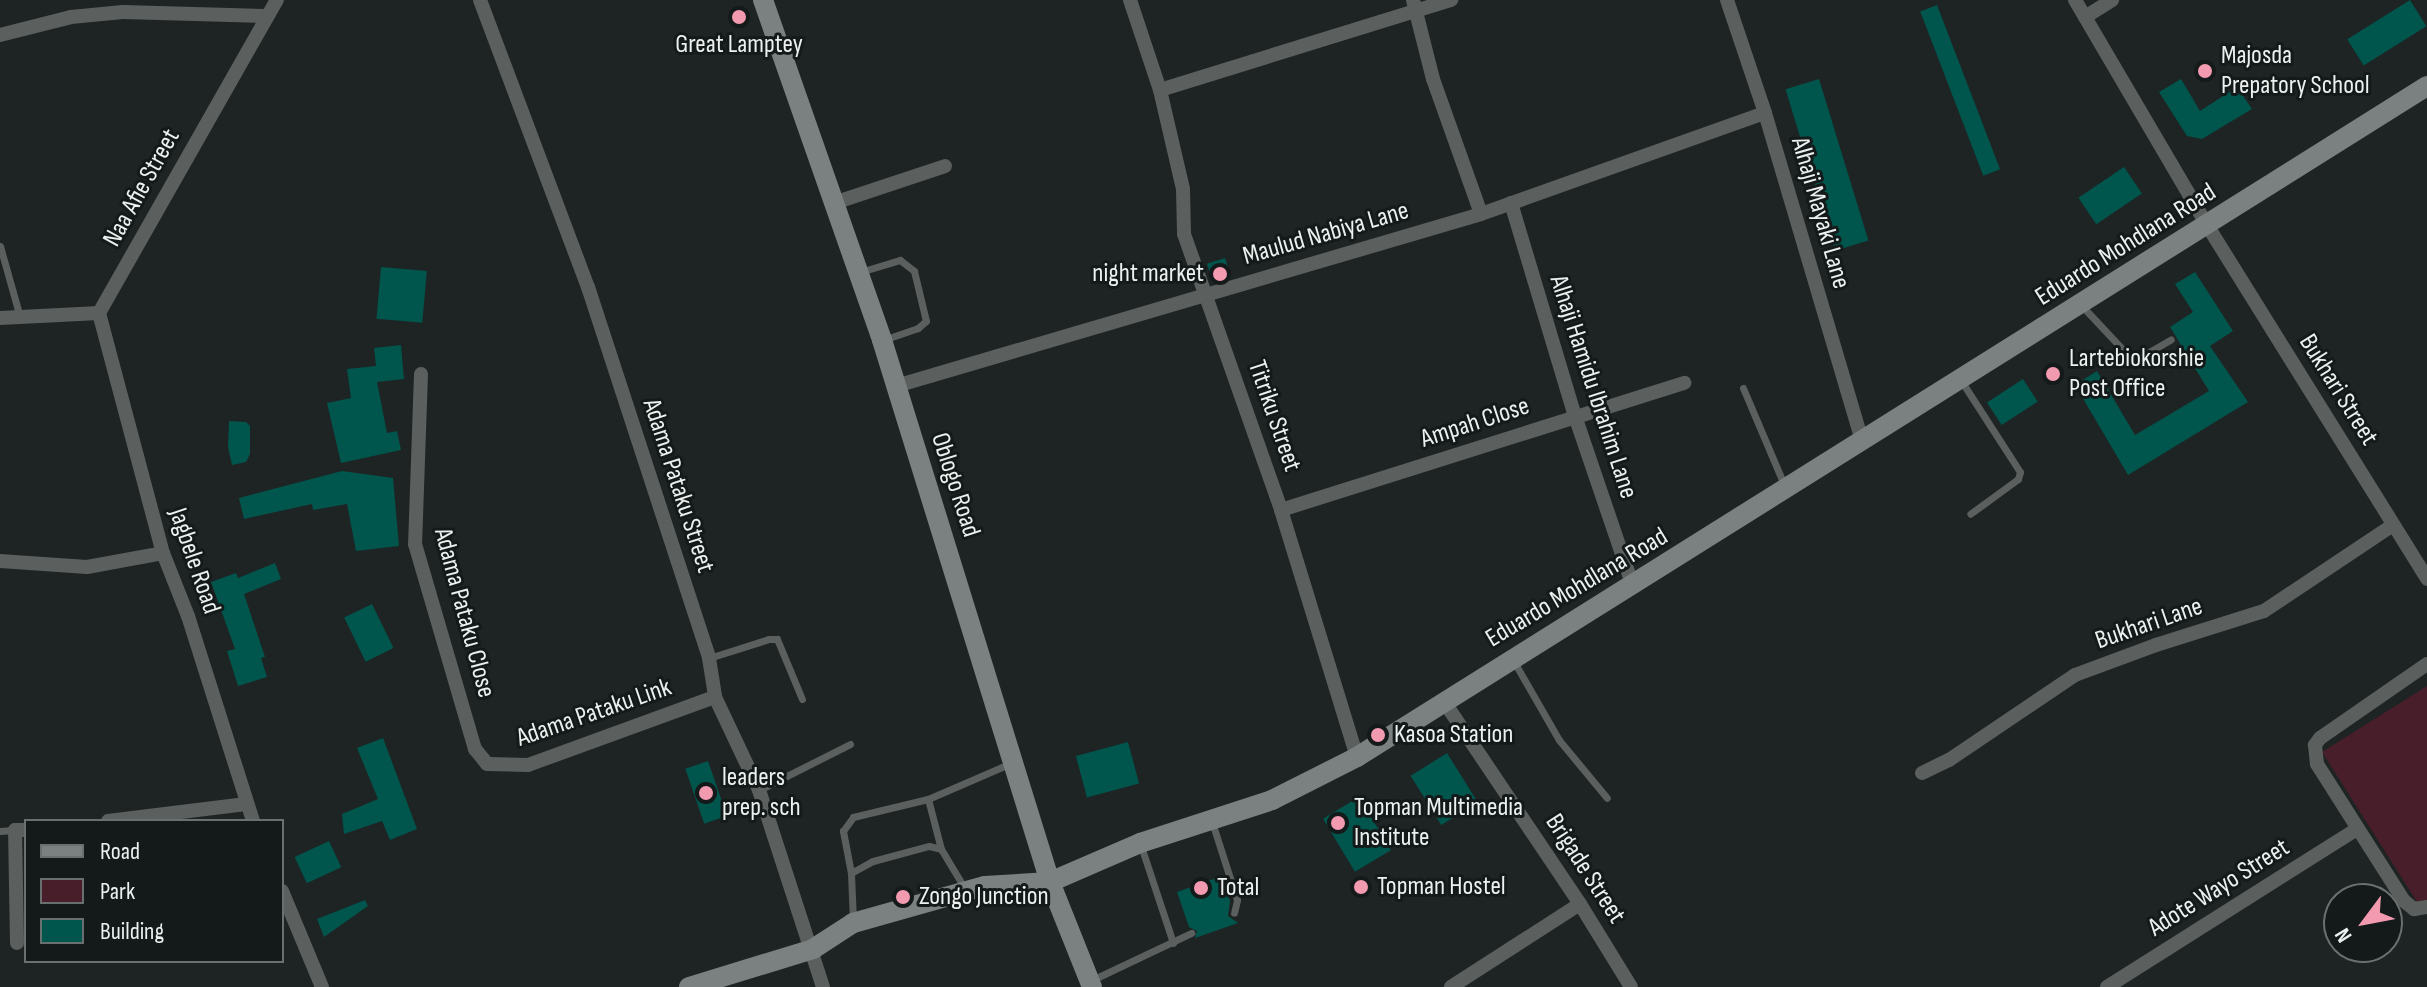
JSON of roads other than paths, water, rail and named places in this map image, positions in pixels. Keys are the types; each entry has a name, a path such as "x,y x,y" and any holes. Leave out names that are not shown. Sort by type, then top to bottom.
{"main road":[{"name":"Oblogo Road","path":"763,0 882,340 1050,882 1091,984"},
{"name":"Eduardo Mohdlana Road","path":"689,987 813,949 853,923 985,886 1050,882 1140,843 1272,800 1357,757 1443,700 1633,586 2427,86"}],"street":[{"name":"Naa Afie Street","path":"99,313 265,16 277,0"},
{"name":"Adama Pataku Street","path":"480,0 588,287 709,658 715,697 759,790 823,987"},
{"name":"Titriku Street","path":"1130,0 1160,90 1183,189 1184,234 1281,510 1357,757"},
{"path":"1160,90 1414,6 1451,0"},
{"name":"Alhaji Mayaki Lane","path":"1727,0 1765,113 1862,441"},
{"name":"Bukhari Street","path":"2075,0 2207,225 2427,579"},
{"path":"2085,17 2112,0"},
{"path":"0,35 120,6 265,16"},
{"path":"1414,6 1433,79 1481,214"},
{"name":"Maulud Nabiya Lane","path":"896,386 1481,214 1765,113"},
{"path":"834,203 945,166"},
{"name":"Alhaji Hamidu Ibrahim Lane","path":"1511,203 1575,416 1633,586"},
{"path":"0,318 99,313"},
{"name":"Jagbele Road","path":"99,313 163,553 188,616 252,819"},
{"name":"Adama Pataku Close","path":"421,374 415,544 475,749 487,764"},
{"name":"Ampah Close","path":"1281,510 1685,383"},
{"name":"Bukhari Lane","path":"1922,773 1949,760 2075,675 2156,645 2264,611 2393,525"},
{"path":"0,561 87,567 163,553"},
{"path":"2427,664 2320,738 2315,745 2317,764 2404,901 2414,909 2427,907"},
{"name":"Adama Pataku Link","path":"487,764 528,765 715,697"},
{"name":"Brigade Street","path":"1443,700 1580,904 1631,987"},
{"path":"124,819 246,804"},
{"name":"Adote Wayo Street","path":"2107,987 2357,829"},
{"path":"14,830 17,943"},
{"path":"284,896 322,987"},
{"path":"1451,987 1580,904"}],"lane":[{"path":"0,246 20,317"},
{"path":"858,272 900,260 914,271 926,321 918,328 882,340"},
{"path":"2081,305 2129,356 2137,359 2171,339"},
{"path":"1960,380 2020,472 2018,479 1970,514"},
{"path":"1743,388 1786,489"},
{"path":"709,658 777,639 802,699"},
{"path":"1512,658 1559,740 1607,798"},
{"path":"759,790 850,744"},
{"path":"853,923 851,873 843,831 846,823 853,817 928,799 1013,762"},
{"path":"928,799 941,849 967,892"},
{"path":"1212,822 1237,900 1234,913"},
{"path":"1140,843 1173,943"},
{"path":"851,873 873,861 929,846 941,849"},
{"path":"1091,984 1191,933"}],"place":[{"name":"Great Lamptey","path":"739,17"},
{"name":"Majosda Prepatory School","path":"2205,71"},
{"name":"night market","path":"1220,274"},
{"name":"Lartebiokorshie Post Office","path":"2053,374"},
{"name":"Kasoa Station","path":"1378,735"},
{"name":"leaders prep. sch","path":"706,793"},
{"name":"Topman Multimedia Institute","path":"1338,823"},
{"name":"Topman Hostel","path":"1361,887"},
{"name":"Total","path":"1201,888"},
{"name":"Zongo Junction","path":"903,897"}]}
